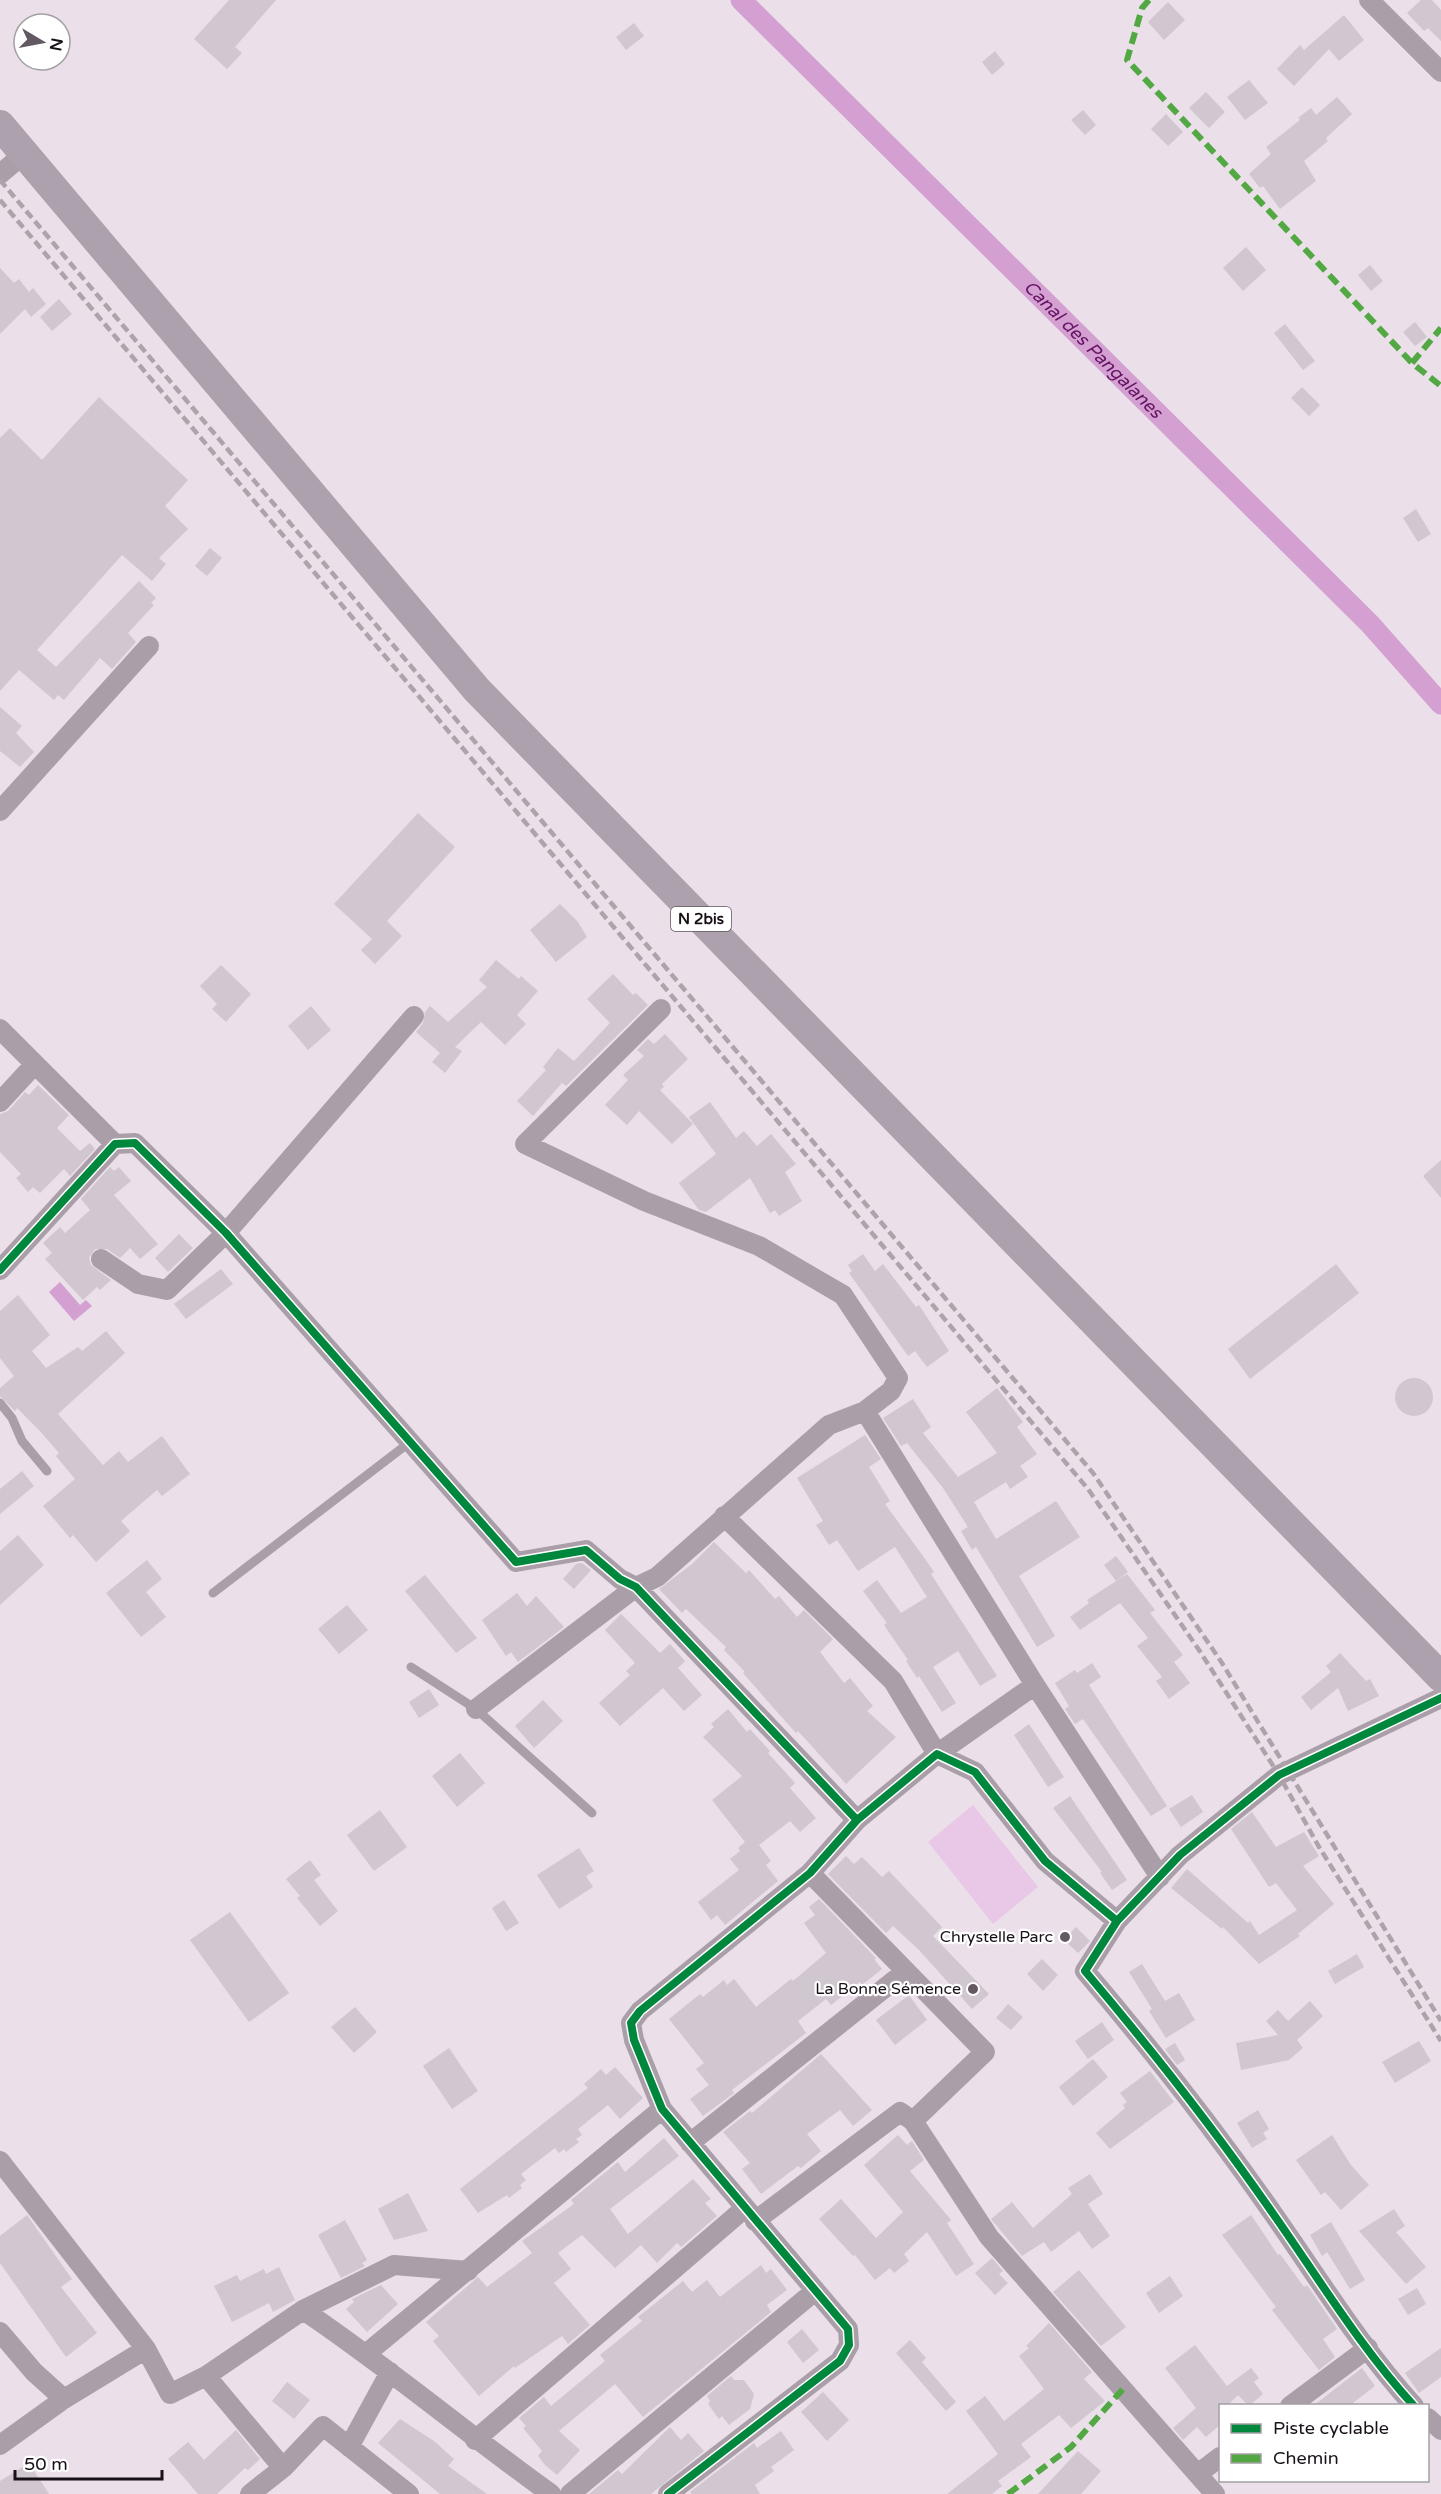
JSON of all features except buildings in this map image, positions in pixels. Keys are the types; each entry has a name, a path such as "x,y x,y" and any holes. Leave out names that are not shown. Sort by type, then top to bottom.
{"main road":[{"name":"N 2bis","path":"0,125 477,690 1441,1677"}],"street":[{"path":"1369,0 1441,72"},
{"path":"0,174 24,154"},
{"path":"0,811 148,646"},
{"path":"476,1709 636,1587 657,1577 724,1515 830,1425 865,1411 891,1391 898,1378 843,1295 759,1246 644,1200 525,1144 661,1009"},
{"path":"101,1259 138,1284 167,1290 226,1233 414,1016"},
{"path":"0,1029 115,1144"},
{"path":"0,1102 35,1064"},
{"path":"0,1270 115,1144 135,1143 226,1233 516,1562 586,1550 620,1579 636,1587 856,1820"},
{"path":"865,1411 1035,1685 1160,1877"},
{"path":"724,1515 893,1681 937,1754 975,1772 1045,1861 1118,1922"},
{"path":"668,2494 840,2361 849,2345 848,2329 662,2109 634,2040 631,2023 640,2011 810,1873 856,1820 937,1754 1035,1685"},
{"path":"1412,2404 1368,2348 1207,2119 1146,2042 1084,1971 1118,1922 1180,1855 1288,1768 1441,1698"},
{"path":"810,1873 985,2052 913,2121"},
{"path":"690,2143 906,1971"},
{"path":"367,2354 662,2109"},
{"path":"475,2440 750,2215 900,2112 913,2121 990,2237 1215,2494"},
{"path":"0,2161 146,2349 170,2394 206,2376 303,2310 394,2265 468,2271"},
{"path":"570,2494 815,2291"},
{"path":"303,2310 367,2354 475,2440 551,2494"},
{"path":"0,2332 34,2372 64,2399"},
{"path":"1293,2404 1368,2348"},
{"path":"0,2445 64,2399 146,2349"},
{"path":"349,2447 390,2372"},
{"path":"206,2376 284,2468"},
{"path":"1429,2419 1441,2430"},
{"path":"250,2494 284,2468 323,2427 409,2494"},
{"path":"1199,2473 1219,2458"}],"lane":[{"path":"0,1403 12,1418 22,1441 47,1471"},
{"path":"213,1593 410,1442"},
{"path":"411,1667 476,1709 592,1813"}],"shaded area":[{"path":"60,1282 80,1305 86,1300 92,1306 74,1321 49,1292"},
{"path":"973,1805 1038,1887 993,1924 928,1842"}],"waterway":[{"name":"Canal des Pangalanes","path":"741,0 1370,624 1441,704"}],"railway":[{"path":"0,180 1093,1473 1222,1663 1441,2021"},
{"path":"0,200 1088,1489 1199,1650 1279,1775 1319,1847 1441,2041"}],"marked path":[{"path":"1149,0 1142,8 1127,60 1412,363 1441,386"},
{"path":"1412,363 1441,328"},
{"path":"1008,2494 1071,2447 1124,2388"}],"cycle path":[{"path":"0,1270 115,1144 135,1143 226,1233 516,1562 586,1550 620,1579 636,1587 857,1820"},
{"path":"1412,2404 1358,2337 1252,2183 1206,2121 1085,1971 1117,1921 1180,1855 1279,1775 1441,1698"},
{"path":"668,2494 840,2361 849,2345 848,2329 662,2109 634,2040 631,2023 640,2011 810,1873 857,1820 937,1754 975,1772 1045,1861 1117,1921"}],"place":[{"name":"Chrystelle Parc","path":"1065,1937"},
{"name":"La Bonne Sémence","path":"973,1989"}]}
